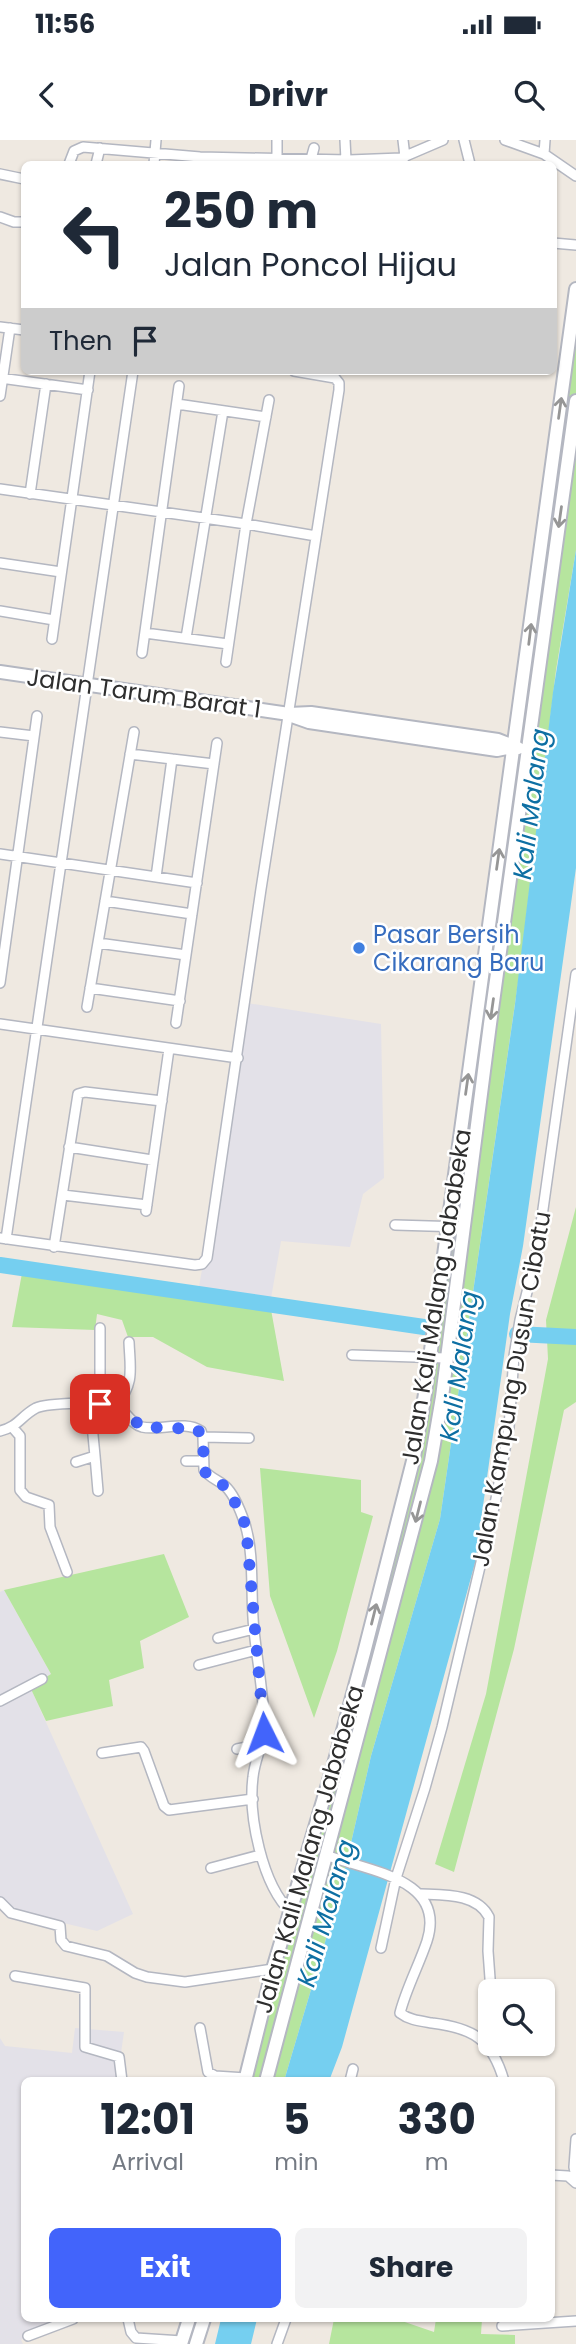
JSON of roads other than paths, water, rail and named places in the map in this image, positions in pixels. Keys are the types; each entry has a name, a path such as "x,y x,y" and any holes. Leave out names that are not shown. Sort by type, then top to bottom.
{"main road":[{"name":"Jalan Kali Malang Jababeka","path":"246,2077 273,1969 365,1653 414,1457 431,1353 576,289"},
{"name":"Jalan Kali Malang Jababeka","path":"267,2077 331,1857 430,1461 447,1353 576,401"},
{"name":"Jalan Tarum Barat 1","path":"0,672 289,714 310,722 448,743 497,750 513,747 528,749"},
{"path":"365,1653 380,1656"},
{"path":"182,2343 188,2322"},
{"path":"196,2344 203,2322"}],"street":[{"path":"154,161 156,140"},
{"path":"277,140 277,158"},
{"path":"345,140 346,160"},
{"path":"403,140 415,161"},
{"path":"70,161 74,151 79,148 244,160 346,160 410,155 443,140"},
{"path":"464,140 469,161"},
{"path":"505,140 544,154 554,161"},
{"path":"544,154 545,140"},
{"path":"97,161 100,148"},
{"path":"311,159 314,148"},
{"path":"557,163 576,176"},
{"path":"0,174 21,178"},
{"path":"0,217 21,222"},
{"path":"557,243 576,245"},
{"path":"0,396 5,328"},
{"path":"52,639 90,375"},
{"path":"132,375 38,1030 3,1239 195,1265 205,1262 207,1258 339,383 335,378 317,375"},
{"path":"1,378 88,390"},
{"path":"30,494 46,384"},
{"path":"142,653 179,386"},
{"path":"226,662 246,524 269,400"},
{"path":"177,404 266,417"},
{"path":"186,638 223,411"},
{"path":"0,489 316,536"},
{"path":"0,563 61,572"},
{"path":"0,611 54,620"},
{"path":"145,633 228,644"},
{"path":"0,978 37,716"},
{"path":"0,732 34,736"},
{"path":"87,1007 134,732"},
{"path":"176,1023 217,743"},
{"path":"130,754 214,764"},
{"path":"156,877 172,759"},
{"path":"0,854 197,883"},
{"path":"105,901 192,914"},
{"path":"98,943 186,955"},
{"name":"Jalan Kampung Dusun Cibatu","path":"381,1948 396,1878 442,1727 496,1499 509,1427 514,1356 537,1252 576,974"},
{"path":"90,988 180,1000"},
{"path":"0,1024 238,1058"},
{"path":"63,1195 146,1208 169,1049"},
{"path":"54,1247 76,1097 80,1092 162,1101"},
{"path":"69,1147 152,1160"},
{"path":"395,1225 463,1227"},
{"path":"98,1491 95,1404 100,1328"},
{"path":"116,1405 126,1394 131,1376 129,1342"},
{"path":"352,1355 447,1353"},
{"path":"0,1431 13,1428 39,1406 50,1404 116,1405 142,1427 193,1427 201,1431 207,1475 226,1487 246,1526 264,1721 262,1744 253,1774 253,1799 260,1855 282,1902 291,1912"},
{"path":"13,1428 20,1436 20,1490 26,1497 49,1505 50,1527 66,1572"},
{"path":"203,1437 250,1438"},
{"path":"76,1462 95,1456"},
{"path":"186,1461 203,1461"},
{"path":"218,1638 254,1629"},
{"path":"199,1665 256,1650"},
{"path":"0,1701 42,1679"},
{"path":"237,1749 262,1744"},
{"path":"102,1753 141,1747 164,1806 169,1810 253,1799"},
{"path":"211,1868 260,1855"},
{"path":"331,1857 383,1872 421,1894 429,1908 431,1924 400,2013 414,2020 454,2026 478,2037"},
{"path":"421,1894 461,1897 487,1912 490,1979"},
{"path":"0,1902 11,1913 61,1926 61,1940 66,1946 107,1956 135,1973 148,1977 186,1982 273,1969"},
{"path":"15,1976 85,1988 85,2047 120,2057 122,2077"},
{"path":"200,2028 208,2072 225,2077"},
{"path":"495,2056 503,2077"},
{"path":"351,2077 353,2068"},
{"path":"555,2176 575,2179 576,2139"},
{"path":"502,2326 576,2321"},
{"path":"28,2336 65,2322"},
{"path":"129,2322 136,2338 182,2343"},
{"path":"277,2344 285,2322"}],"water":[{"path":"576,550 576,868 475,1563 342,2047 331,2077 285,2077 339,1895 371,1756 440,1519 515,1004 553,692"},
{"path":"220,2322 256,2322 251,2344 215,2344"}],"waterway":[{"path":"0,1265 424,1327"},
{"path":"517,1334 576,1337"}],"place":[{"name":"Pasar Bersih Cikarang Baru","path":"359,948"}],"water label":[{"name":"Kali Malang","path":"531,804"},
{"name":"Kali Malang","path":"459,1366"},
{"name":"Kali Malang","path":"326,1913"}]}
